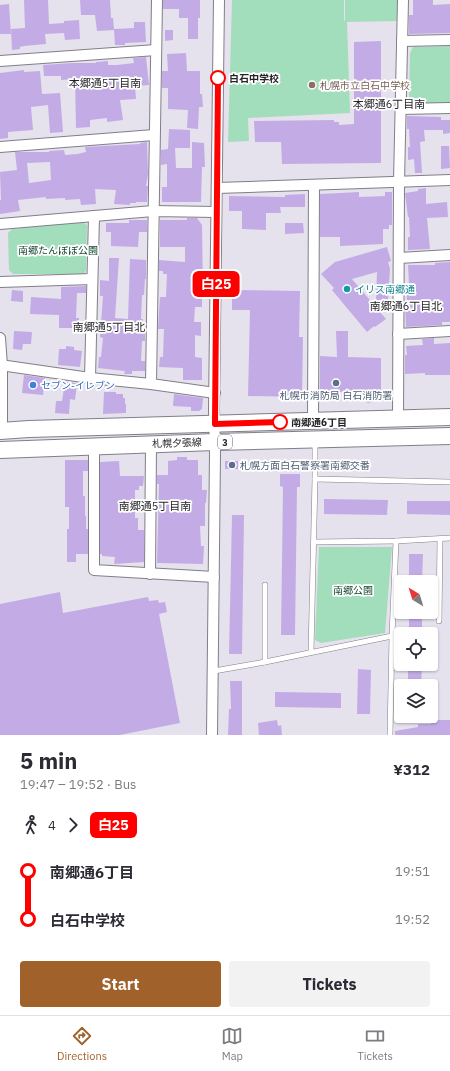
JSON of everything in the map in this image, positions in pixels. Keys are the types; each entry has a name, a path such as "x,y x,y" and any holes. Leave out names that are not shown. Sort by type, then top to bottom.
{"main road":[{"name":"札幌夕張線","path":"1,431 450,417"},
{"name":"札幌夕張線","path":"0,450 215,442 450,436"}],"street":[{"path":"151,384 156,0"},
{"path":"212,735 214,671 216,212 219,0"},
{"path":"398,418 399,182 403,0"},
{"path":"402,41 450,40"},
{"path":"0,61 156,50"},
{"path":"400,109 450,108"},
{"path":"0,147 154,135"},
{"path":"217,188 450,180"},
{"path":"313,422 314,184"},
{"path":"0,224 153,211 216,212"},
{"path":"90,378 94,216"},
{"path":"399,258 450,255"},
{"path":"0,282 92,279"},
{"path":"398,334 450,331"},
{"path":"0,338 1,431"},
{"path":"1,365 90,378 151,384 215,393"},
{"path":"150,574 151,444"},
{"path":"94,446 94,570 214,577"}],"lane":[{"path":"311,652 315,440"},
{"path":"315,479 450,482"},
{"path":"314,542 396,541 450,538"},
{"path":"439,621 440,539"},
{"path":"390,735 396,541"},
{"path":"265,585 265,662"},
{"path":"214,671 392,636"}],"green space":[{"path":"232,0 344,0 344,21 345,0 399,0 399,21 347,22 350,113 248,118 249,141 228,142"},
{"path":"450,46 450,103 411,105 409,102 410,53 413,47"},
{"name":"南郷たんぽぽ公園","path":"83,222 87,225 86,270 84,274 13,274 9,270 8,233 12,229"},
{"name":"南郷公園","path":"319,547 392,547 385,633 321,643 315,640"}],"building":[{"path":"24,0 48,0 49,24 79,20 80,39 65,40 64,33 45,34 46,44 24,46 20,47 20,49 12,50 11,29 25,28"},
{"path":"80,0 110,0 111,18 113,18 114,29 134,28 134,22 145,22 146,42 115,45 114,30 97,31 95,15 81,15"},
{"path":"163,0 200,0 198,39 188,39 188,18 179,18 179,9 163,9"},
{"path":"413,0 433,0 433,5 450,4 450,33 409,34 409,15 413,15"},
{"path":"9,4 11,34 0,34 0,5"},
{"path":"165,30 173,30 173,40 165,41"},
{"path":"381,41 381,163 282,164 281,142 255,142 254,121 334,120 334,122 339,122 339,125 354,124 354,42"},
{"path":"186,53 187,71 200,71 200,94 202,94 203,107 199,107 198,129 187,128 188,110 168,109 168,88 162,88 162,71 168,71 167,54"},
{"path":"146,57 149,85 135,86 136,99 120,100 123,120 107,122 107,118 90,120 90,127 76,128 75,79 61,80 61,76 44,76 43,65 96,63 108,61 108,65 117,65 134,63 133,58"},
{"path":"24,70 24,72 40,71 42,94 60,93 63,132 50,133 48,105 31,107 33,130 8,132 8,138 0,139 0,73"},
{"path":"407,116 441,117 441,120 450,120 450,133 443,134 443,130 424,130 425,141 420,142 422,173 415,173 414,159 408,160 408,147 410,147 409,129 407,129"},
{"path":"169,129 190,130 190,148 175,148 176,168 192,168 192,142 204,143 205,167 202,167 201,202 162,202 162,187 167,187 167,164 161,165 161,150 168,149"},
{"path":"147,142 147,202 130,203 130,205 114,204 116,190 95,189 96,204 81,205 80,199 46,199 46,197 18,200 20,211 0,214 0,172 17,170 15,152 49,152 64,150 65,155 86,152 85,147","holes":["50,162 51,180 29,183 27,163"]},
{"path":"441,146 449,146 450,168 441,169"},
{"path":"426,188 426,204 447,202 448,217 427,218 430,249 408,250 408,237 410,237 409,217 405,193"},
{"path":"359,192 359,197 385,196 385,192 392,192 392,225 389,225 389,229 383,229 383,244 340,246 340,237 320,237 320,194"},
{"path":"305,194 305,207 280,207 281,213 266,213 266,230 242,229 242,211 229,211 229,196 285,197 285,195"},
{"path":"187,218 197,218 202,225 202,307 195,307 194,322 201,322 201,336 195,335 195,357 202,358 202,380 183,380 183,368 159,367 160,357 163,357 164,329 158,329 160,297 166,297 167,274 163,274 163,271 159,271 159,260 185,262 185,247 160,247 160,220 187,220"},
{"path":"129,220 147,220 147,232 139,232 138,247 111,246 111,232 106,232 106,223 129,223"},
{"path":"285,223 303,223 304,233 285,234"},
{"name":"イリス南郷通","path":"387,247 391,261 388,262 390,269 388,301 376,300 377,272 352,279 386,319 367,332 332,290 334,288 321,274 335,262"},
{"path":"109,258 119,258 115,318 128,319 130,259 146,260 146,279 144,295 142,295 141,319 143,319 143,329 145,329 145,341 142,341 141,361 145,361 145,371 132,371 132,374 124,374 125,371 98,368 103,338 100,337 103,296 100,296 100,280 109,281"},
{"path":"450,262 450,322 442,322 442,325 406,327 405,301 407,301 406,286 409,285 408,265 435,265 435,263"},
{"path":"86,286 86,293 77,293 76,318 79,318 79,328 59,328 59,315 30,314 31,297 61,299 61,287"},
{"path":"12,290 23,291 23,302 11,301"},
{"path":"232,290 300,291 299,337 303,337 302,397 248,396 250,310 232,310"},
{"path":"14,331 32,332 31,344 23,344 22,350 13,349"},
{"path":"336,331 348,331 348,357 381,358 381,395 378,400 368,403 361,399 357,392 320,392 320,356 337,357"},
{"path":"434,338 434,344 450,343 450,375 425,375 425,373 405,374 405,355 407,355 406,346 423,345 422,339"},
{"path":"66,346 74,347 74,350 82,351 80,367 58,365 59,349 66,349"},
{"name":"セブン-イレブン","path":"24,375 45,378 43,395 22,393"},
{"path":"65,382 77,383 75,400 70,399 69,414 55,413 56,401 62,401"},
{"path":"104,392 116,392 116,394 123,394 126,404 126,413 103,414"},
{"path":"174,394 203,398 202,409 199,411 191,411 191,407 173,406"},
{"path":"177,457 187,457 187,460 198,460 198,475 202,475 202,490 207,490 205,503 205,526 200,526 201,546 204,546 203,564 157,563 159,484 157,484 157,475 168,475 168,461 177,460"},
{"path":"65,460 88,460 88,471 83,471 83,496 85,496 86,529 88,529 88,554 76,554 76,562 67,562 69,507 65,507"},
{"path":"119,461 120,476 144,476 143,486 139,486 139,490 135,490 135,518 138,518 138,530 144,530 144,562 114,564 115,557 102,556 102,554 100,554 100,462"},
{"name":"札幌方面白石警察署南郷交番","path":"225,461 238,461 238,469 225,469"},
{"path":"280,474 300,474 300,487 297,487 295,635 281,635 283,487 280,486"},
{"path":"324,499 388,500 387,515 324,514"},
{"path":"407,501 450,501 450,515 407,514"},
{"path":"232,515 244,515 242,654 229,654"},
{"path":"409,554 423,554 422,575 409,575"},
{"path":"60,592 63,613 148,597 149,601 158,600 159,603 165,602 167,612 159,614 180,723 120,735 0,735 0,604"},
{"path":"409,619 422,619 422,627 409,627"},
{"path":"358,669 371,670 370,714 357,714"},
{"path":"408,671 422,671 421,679 408,679"},
{"path":"230,681 242,681 242,735 228,735 229,709 231,709"},
{"path":"275,692 341,693 341,708 275,707"},
{"path":"277,720 278,726 281,725 282,735 259,735 258,723"},
{"path":"438,720 450,720 450,735 395,735 395,731 418,727 418,724 438,723"}],"bus line":[{"name":"白25","path":"218,78 215,424 280,422"}],"place":[{"name":"白石中学校","path":"218,78"},
{"name":"札幌市立白石中学校","path":"312,85"},
{"name":"イリス南郷通","path":"347,289"},
{"name":"札幌市消防局 白石消防署","path":"336,383"},
{"name":"セブン-イレブン","path":"33,385"},
{"name":"南郷通6丁目","path":"280,422"},
{"name":"札幌方面白石警察署南郷交番","path":"232,465"}],"district":[{"name":"本郷通5丁目南","path":"105,83"},
{"name":"本郷通6丁目南","path":"389,104"},
{"name":"南郷通6丁目北","path":"406,306"},
{"name":"南郷通5丁目北","path":"109,327"},
{"name":"南郷通5丁目南","path":"155,506"}]}
